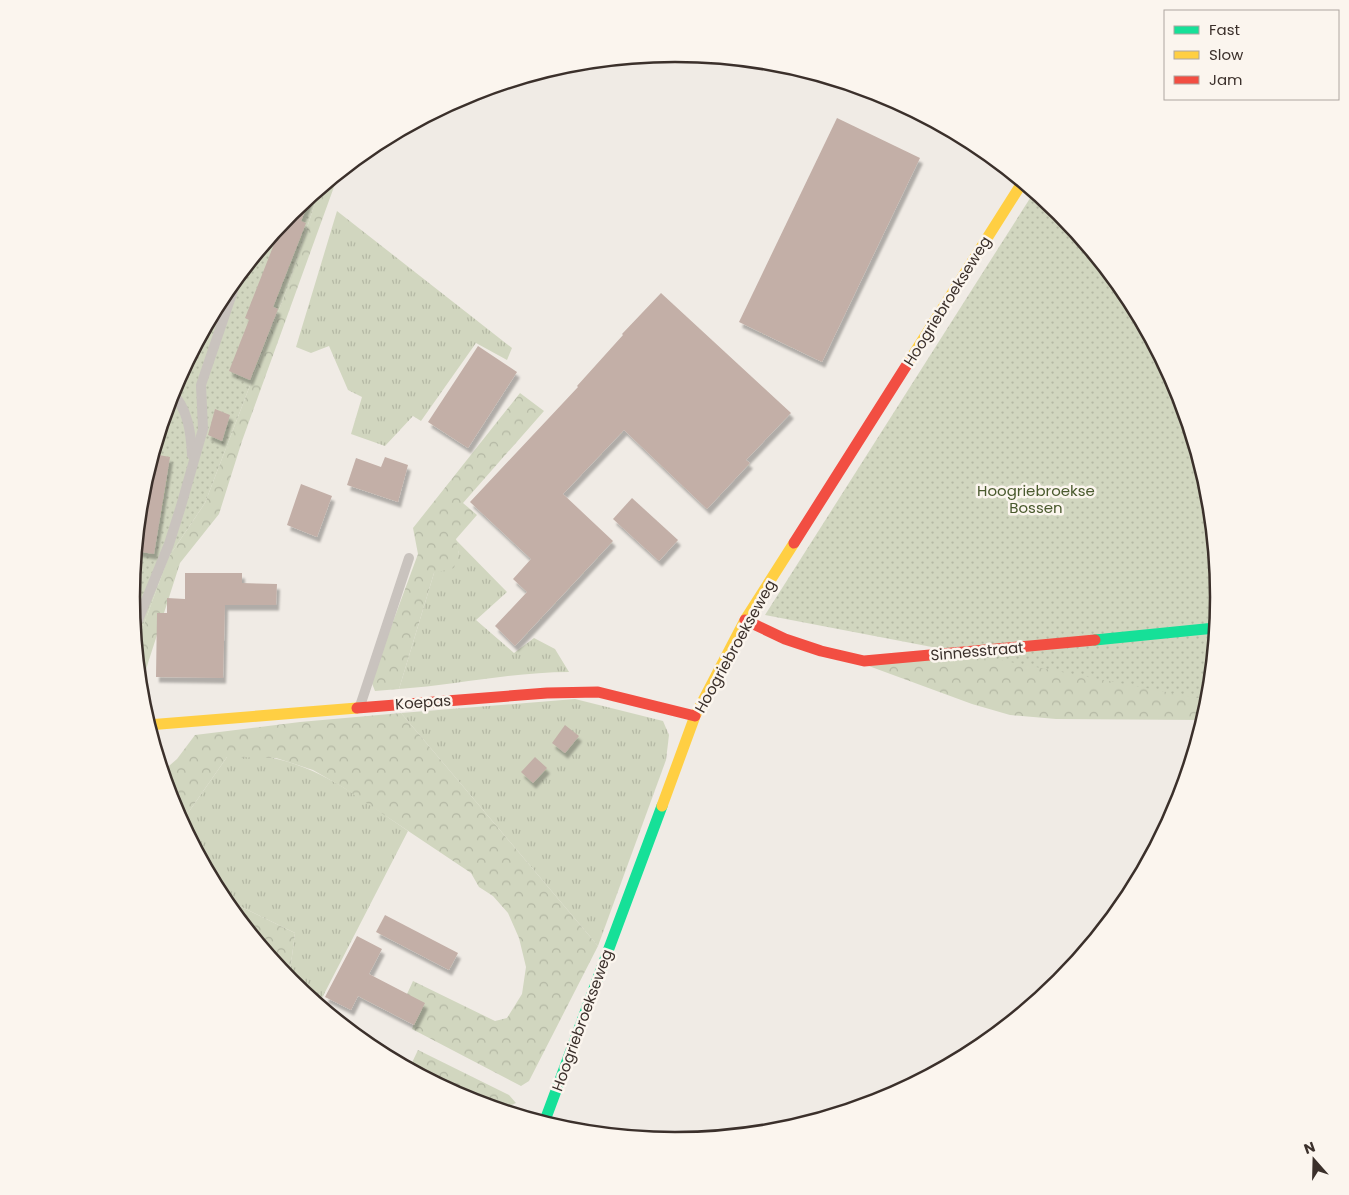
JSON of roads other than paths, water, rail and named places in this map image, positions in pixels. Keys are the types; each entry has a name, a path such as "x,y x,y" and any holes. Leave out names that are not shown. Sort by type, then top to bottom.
{"street":[{"name":"Hoogriebroekseweg","path":"546,1116 695,716 745,620 1019,188"},
{"name":"Sinnesstraat","path":"745,620 785,639 821,651 864,661 1208,629"},
{"name":"Koepas","path":"155,724 547,693 598,692 695,716"}],"lane":[{"path":"140,614 169,544 203,429 200,385 229,301"},
{"path":"177,401 185,411 189,426 192,466"},
{"path":"360,707 409,558"}],"park label":[{"name":"Hoogriebroekse Bossen","path":"1036,498"}]}
